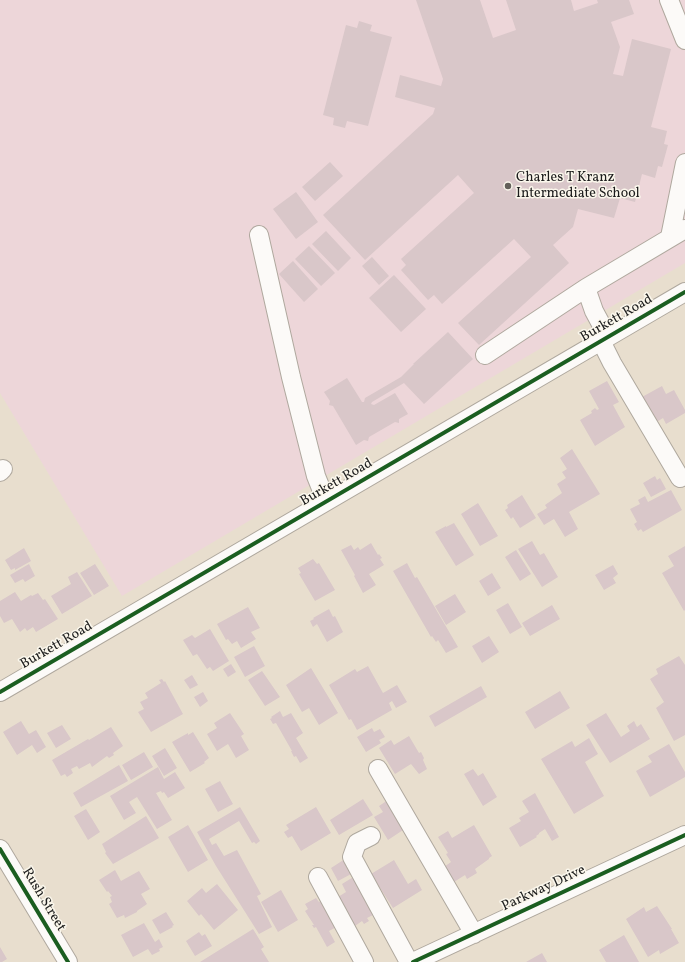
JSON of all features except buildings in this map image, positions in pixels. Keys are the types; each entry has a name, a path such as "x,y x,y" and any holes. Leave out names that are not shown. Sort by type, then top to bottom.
{"street":[{"path":"669,0 685,40"},
{"path":"485,355 586,288 678,233 685,162"},
{"path":"259,235 291,377 316,476 326,501"},
{"path":"586,288 612,363 680,478"},
{"name":"Burkett Road","path":"0,692 685,292"},
{"path":"378,769 474,934"},
{"path":"371,836 356,843 352,857 409,962"},
{"name":"Parkway Drive","path":"413,962 685,836"},
{"name":"Rush Street","path":"0,849 68,962"},
{"path":"318,877 364,962"}],"shaded area":[{"path":"0,0 685,0 685,263 122,596 0,393"}],"cycle path":[{"path":"0,692 685,292"},
{"path":"413,962 685,835"},
{"path":"0,849 68,962"}],"place":[{"name":"Charles T Kranz Intermediate School","path":"508,186"}]}
